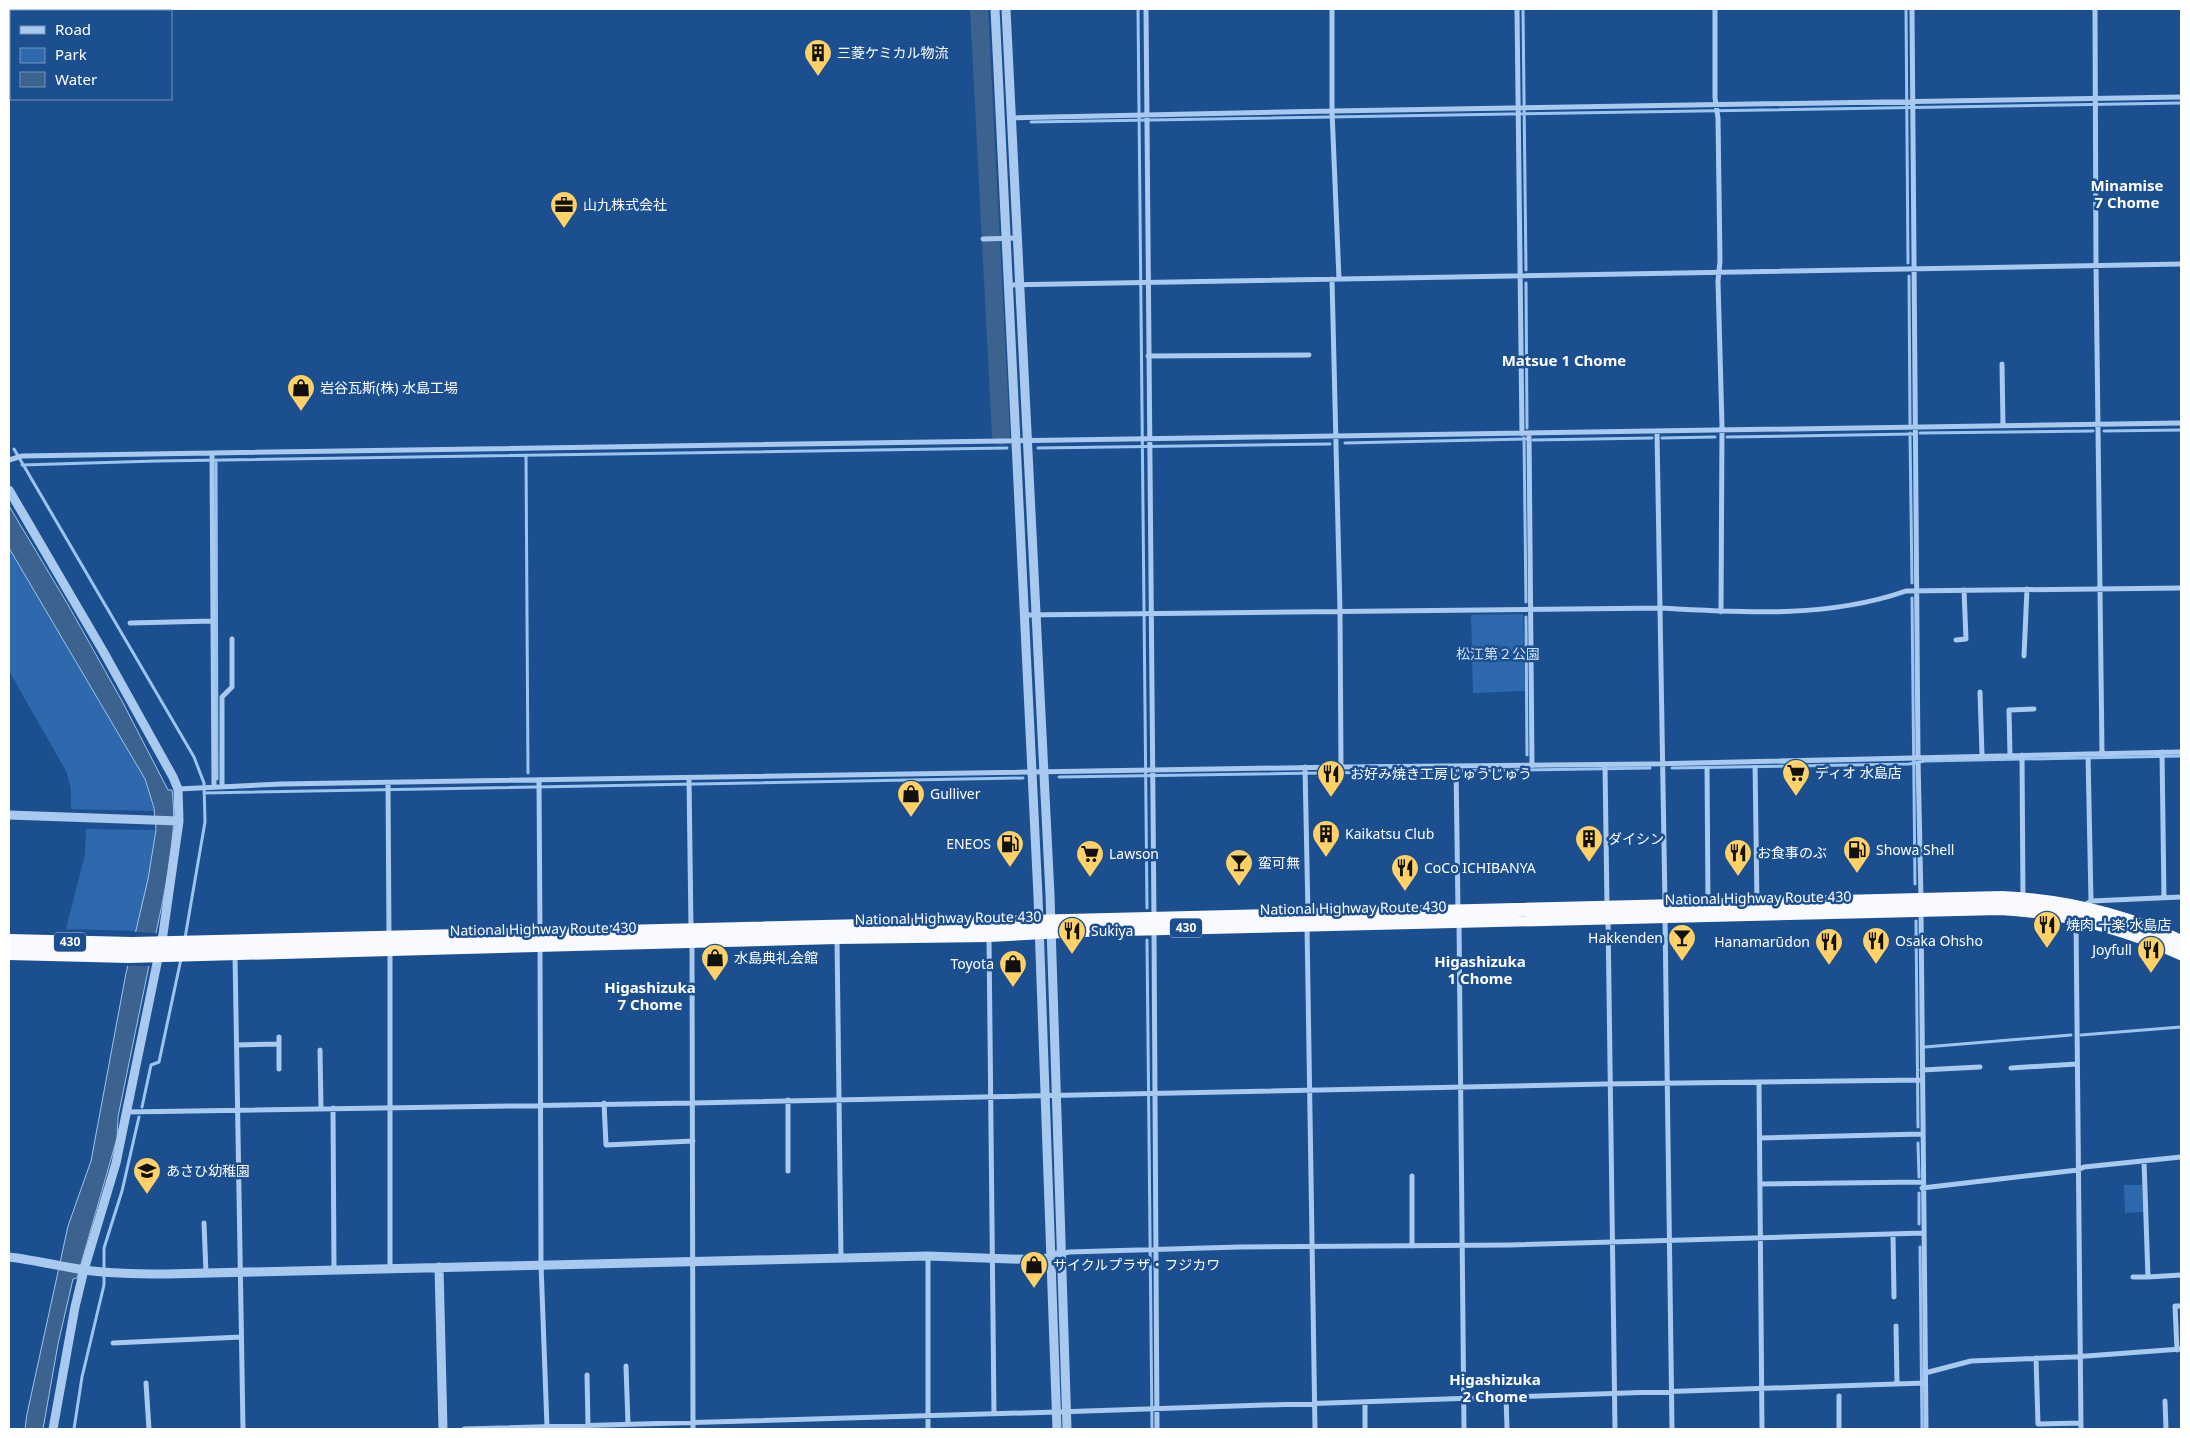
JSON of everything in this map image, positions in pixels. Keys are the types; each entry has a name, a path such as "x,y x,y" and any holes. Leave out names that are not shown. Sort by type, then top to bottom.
{"highway":[{"name":"National Highway Route 430","path":"9,954 1921,904 2022,904 2083,908 2139,924 2181,942"},
{"name":"National Highway Route 430","path":"2083,908 2135,934 2181,953"},
{"name":"National Highway Route 430","path":"692,936 989,935 1045,927"},
{"name":"National Highway Route 430","path":"9,942 131,950"},
{"name":"National Highway Route 430","path":"182,949 235,953 389,944"}],"street":[{"path":"994,9 1000,119 1002,238 1008,285 1033,772 1056,1096 1056,1255 1061,1412 1066,1429"},
{"path":"1006,9 1043,772 1045,1096 1056,1255"},
{"path":"1146,9 1145,282 1149,443 1149,773 1154,923 1153,1408 1158,1429"},
{"path":"1332,9 1332,115 1339,279"},
{"path":"1517,9 1521,111 1520,276 1522,434"},
{"path":"1715,9 1720,272 1721,612"},
{"path":"1912,9 1910,104 1915,269 1917,761 1921,904 1922,1070 1919,1081 1924,1233 1925,1374 1922,1383 1926,1429"},
{"path":"2096,9 2096,266 2102,754"},
{"path":"1000,119 2097,102 2181,97"},
{"path":"983,239 1017,238"},
{"path":"1008,285 2181,264"},
{"path":"1332,279 1340,611 1341,767"},
{"path":"1148,356 1309,355"},
{"path":"2002,364 2003,426"},
{"path":"11,459 22,456 212,458 1016,441 1138,439 1149,443 1529,433 1721,432 2181,424"},
{"path":"1658,432 1662,608 1662,764 1672,1429"},
{"path":"1529,433 1532,766"},
{"path":"212,458 214,786"},
{"path":"9,490 103,651 178,789 176,821 156,949 127,1112 116,1163 82,1269 53,1429"},
{"path":"1025,615 1662,608 1721,612 1842,607 1916,590 2181,588"},
{"path":"2024,656 2027,589"},
{"path":"1956,640 1966,639 1964,590"},
{"path":"130,623 213,621"},
{"path":"222,786 222,697 232,687 232,639"},
{"path":"1980,692 1982,755"},
{"path":"2010,755 2009,710 2034,709"},
{"path":"178,789 214,786 388,787 689,782 1033,772 1305,772 1341,767 1456,770 1532,766 1605,768 1662,764 1707,766 1917,761 1982,755 2010,755 2022,758 2088,757 2102,754 2162,755 2181,752"},
{"path":"2162,755 2164,898"},
{"path":"2081,1429 2077,1064 2088,757"},
{"path":"2022,758 2022,904"},
{"path":"1756,765 1757,908"},
{"path":"1707,766 1708,910"},
{"path":"1605,768 1614,1242 1615,1429"},
{"path":"1456,770 1464,1429"},
{"path":"1305,772 1315,1429"},
{"path":"689,782 692,936 693,1429"},
{"path":"539,784 541,1264 547,1427"},
{"path":"388,787 391,1107 390,1269"},
{"path":"9,815 176,821"},
{"path":"2083,908 2181,897"},
{"path":"989,935 994,1414"},
{"path":"837,937 841,1258"},
{"path":"235,953 243,1429"},
{"path":"279,1037 280,1069"},
{"path":"237,1045 279,1044"},
{"path":"320,1050 321,1108"},
{"path":"2011,1068 2077,1064"},
{"path":"1922,1070 1980,1067"},
{"path":"127,1112 693,1103 1460,1087 1919,1081"},
{"path":"1759,1082 1762,1429"},
{"path":"788,1100 788,1171"},
{"path":"604,1104 606,1145 693,1141"},
{"path":"333,1108 334,1270"},
{"path":"1760,1138 1922,1134"},
{"path":"1922,1188 2078,1170 2084,1167 2181,1157"},
{"path":"2144,1161 2148,1277"},
{"path":"1412,1176 1412,1246"},
{"path":"1760,1184 1922,1182"},
{"path":"204,1223 206,1273"},
{"path":"9,1256 104,1272 166,1274 928,1256 1041,1260 1069,1252 1240,1247 1312,1248 1614,1242 1924,1233"},
{"path":"1893,1234 1894,1296"},
{"path":"928,1256 928,1429"},
{"path":"439,1267 443,1429"},
{"path":"2133,1277 2181,1275"},
{"path":"1925,1374 1971,1361 2179,1350 2175,1306 2181,1306"},
{"path":"1896,1326 1897,1384"},
{"path":"113,1343 241,1337"},
{"path":"2036,1358 2038,1424 2081,1423"},
{"path":"626,1366 628,1424"},
{"path":"587,1376 588,1425"},
{"path":"146,1383 149,1429"},
{"path":"464,1429 1061,1412 1922,1383"},
{"path":"1506,1396 1507,1429"},
{"path":"1839,1396 1839,1429"},
{"path":"2165,1401 2166,1429"},
{"path":"1364,1429 1365,1402"},
{"path":"1057,1429 1061,1412"}],"green space":[{"path":"9,548 145,779 154,811 71,809 71,789 66,771 9,671"},
{"name":"松江第２公園","path":"1523,614 1525,691 1473,693 1471,615"},
{"path":"86,829 156,830 148,879 136,931 66,929 85,854"},
{"path":"2124,1185 2142,1185 2143,1212 2125,1213"}],"water":[{"path":"9,506 67,603 122,701 168,790 172,790 174,809 168,873 118,1117 117,1138 77,1278 73,1279 58,1344 43,1429 25,1429 27,1414 68,1226 91,1161 126,973 148,879 156,830 154,808 145,779 9,548"}],"pier":[{"path":"134,932 157,933 150,966 127,966"}],"waterway":[{"path":"979,9 1001,436"},
{"path":"1138,9 1147,908"},
{"path":"1523,9 1526,270"},
{"path":"1906,9 1908,263"},
{"path":"1031,122 2181,103"},
{"path":"985,123 990,123"},
{"path":"1909,276 1910,424"},
{"path":"1526,283 1527,428"},
{"path":"2104,431 2181,430"},
{"path":"1920,433 2093,431"},
{"path":"1910,433 1912,583"},
{"path":"1727,437 1913,434"},
{"path":"1662,438 1715,437"},
{"path":"1524,438 1526,602"},
{"path":"1533,440 1652,438"},
{"path":"1345,443 1526,439"},
{"path":"1038,448 1330,444"},
{"path":"22,465 156,461 1007,448"},
{"path":"14,449 194,757 204,783 205,822 185,938"},
{"path":"526,455 528,773"},
{"path":"216,460 217,779"},
{"path":"1912,598 1915,884"},
{"path":"1526,617 1527,755"},
{"path":"1672,768 1909,764 1925,761 2181,756"},
{"path":"1059,777 1650,768"},
{"path":"204,793 1023,778"},
{"path":"1916,921 1918,1127"},
{"path":"1147,940 1152,1429"},
{"path":"142,1107 151,1065 159,1062 181,959"},
{"path":"2081,1035 2181,1027"},
{"path":"1925,1047 2071,1035"},
{"path":"74,1429 82,1377 104,1285 104,1248 122,1191 139,1117"},
{"path":"1918,1143 1919,1177"},
{"path":"1919,1193 1919,1224"},
{"path":"1920,1247 1922,1429"}],"place":[{"name":"三菱ケミカル物流","path":"818,77"},
{"name":"山九株式会社","path":"564,229"},
{"name":"岩谷瓦斯(株) 水島工場","path":"301,412"},
{"name":"ディオ 水島店","path":"1796,797"},
{"name":"お好み焼き工房じゅうじゅう","path":"1331,798"},
{"name":"Gulliver","path":"911,818"},
{"name":"Kaikatsu Club","path":"1326,858"},
{"name":"ダイシン","path":"1589,863"},
{"name":"ENEOS","path":"1010,868"},
{"name":"Showa Shell","path":"1857,874"},
{"name":"お食事のぶ","path":"1738,877"},
{"name":"Lawson","path":"1090,878"},
{"name":"蛮可無","path":"1239,887"},
{"name":"CoCo ICHIBANYA","path":"1405,892"},
{"name":"焼肉 十楽 水島店","path":"2047,949"},
{"name":"Sukiya","path":"1072,955"},
{"name":"Hakkenden","path":"1682,962"},
{"name":"Osaka Ohsho","path":"1876,965"},
{"name":"Hanamarūdon","path":"1829,966"},
{"name":"Joyfull","path":"2151,974"},
{"name":"水島典礼会館","path":"715,982"},
{"name":"Toyota","path":"1013,988"},
{"name":"あさひ幼稚園","path":"147,1195"},
{"name":"サイクルプラザ・フジカワ","path":"1034,1289"}],"district":[{"name":"Minamise 7 Chome","path":"2127,194"},
{"name":"Matsue 1 Chome","path":"1564,361"},
{"name":"Higashizuka 1 Chome","path":"1480,970"},
{"name":"Higashizuka 7 Chome","path":"650,996"},
{"name":"Higashizuka 2 Chome","path":"1495,1388"}]}
